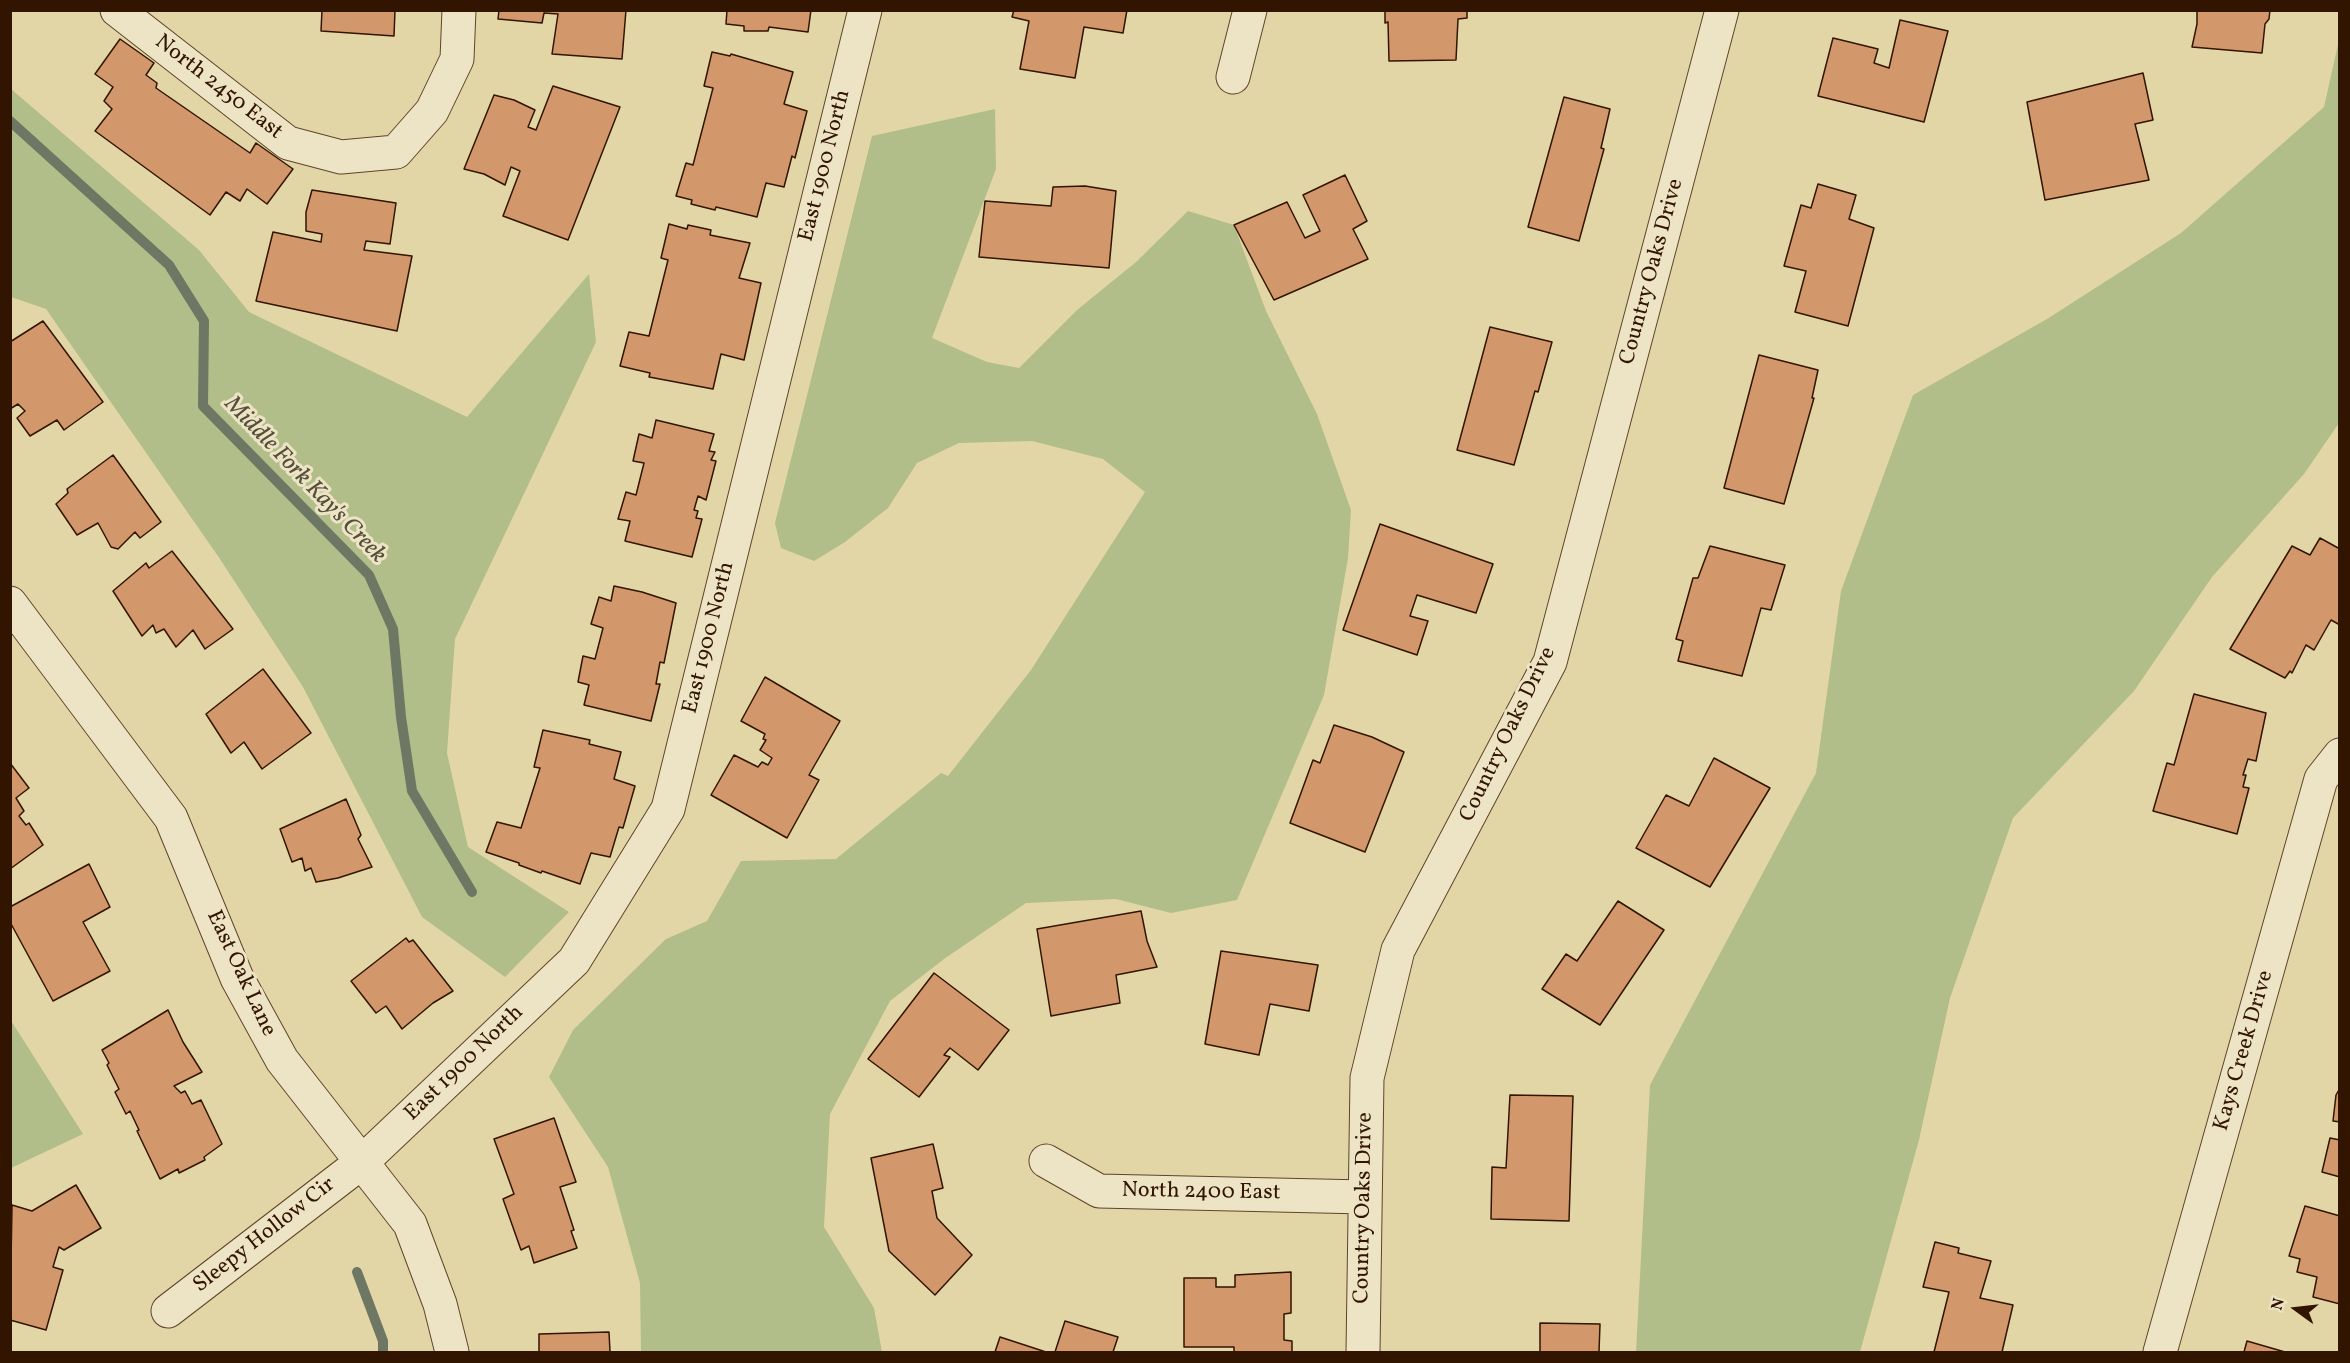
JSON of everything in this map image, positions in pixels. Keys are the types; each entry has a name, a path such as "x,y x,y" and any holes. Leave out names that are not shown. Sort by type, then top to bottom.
{"street":[{"name":"North 2450 East","path":"117,10 288,143 340,157 396,152 432,111 457,59 459,10"},
{"name":"East 1900 North","path":"362,1162 574,961 668,809 865,10"},
{"path":"1233,78 1250,10"},
{"name":"Country Oaks Drive","path":"1363,1353 1366,1078 1398,950 1550,662 1722,10"},
{"name":"East Oak Lane","path":"10,603 171,818 237,978 282,1060 410,1224 441,1304 452,1353"},
{"name":"Kays Creek Drive","path":"2160,1353 2321,778 2340,755"},
{"name":"North 2400 East","path":"1046,1161 1099,1191 1365,1197"},
{"name":"Sleepy Hollow Cir","path":"168,1311 362,1162"}],"green space":[{"path":"2339,40 2339,423 2304,474 2212,577 2134,691 2013,818 1950,998 1919,1140 1860,1352 1636,1352 1650,1085 1816,773 1841,591 1913,395 2047,319 2181,233 2324,107"},
{"path":"11,89 199,250 249,312 467,417 589,274 596,342 455,639 447,753 468,847 569,912 505,977 422,917 303,687 220,559 46,309 11,297"},
{"path":"995,109 996,169 932,338 987,362 1019,368 1077,310 1136,262 1188,211 1234,225 1266,311 1317,414 1351,510 1348,558 1324,695 1237,900 1171,913 1116,899 1026,903 944,959 890,1001 830,1114 824,1227 874,1308 882,1352 641,1352 640,1283 608,1167 549,1077 573,1030 666,939 707,921 741,861 836,859 941,773 948,776 1031,670 1145,492 1103,459 1032,441 959,443 917,463 888,508 845,542 814,561 781,548 775,523 872,136"},
{"path":"10,1019 83,1134 11,1168 10,1168"}],"building":[{"path":"322,10 395,10 394,36 321,31"},
{"path":"499,10 626,10 622,59 552,54 558,14 544,13 542,23 498,19"},
{"path":"727,10 811,10 808,32 769,27 768,31 744,31 744,26 726,24"},
{"path":"1014,10 1127,10 1123,33 1084,27 1075,78 1020,69 1029,21 1012,17"},
{"path":"1385,10 1467,10 1467,18 1458,19 1456,60 1389,61 1388,22 1385,23"},
{"path":"2197,10 2270,10 2269,19 2265,24 2262,53 2192,47 2197,24"},
{"path":"1900,20 1948,31 1924,122 1818,96 1833,38 1878,49 1874,63 1889,68"},
{"path":"120,39 154,63 146,75 157,83 156,88 250,153 256,143 293,169 267,204 247,189 240,201 226,192 210,215 95,131 112,109 104,101 113,87 95,74"},
{"path":"712,52 730,56 731,54 793,72 784,104 807,111 795,158 792,156 784,187 766,183 757,217 716,207 715,210 691,204 692,200 676,196 686,163 693,165 713,88 704,86"},
{"path":"2143,73 2153,120 2135,124 2149,180 2045,200 2027,102"},
{"path":"553,86 620,107 568,240 503,216 520,171 511,167 505,185 484,174 464,169 494,95 514,100 535,110 528,127 536,130"},
{"path":"1564,97 1610,109 1601,148 1604,149 1579,241 1528,227"},
{"path":"1345,175 1367,221 1353,229 1368,259 1274,300 1234,225 1287,202 1305,238 1320,231 1303,195"},
{"path":"1818,184 1856,195 1849,219 1874,228 1848,326 1795,312 1806,271 1784,266 1801,205 1811,208"},
{"path":"1085,186 1116,191 1109,268 979,257 985,201 1051,206 1053,187"},
{"path":"312,190 396,203 390,244 366,241 364,250 412,256 397,331 256,301 273,232 321,242 322,234 306,231 306,212"},
{"path":"669,224 687,229 688,225 711,230 710,235 750,243 739,278 761,283 744,360 721,354 713,389 649,377 650,373 620,366 629,332 649,336 668,260 661,258"},
{"path":"43,321 103,402 64,430 57,420 30,436 17,418 25,411 18,404 10,409 10,342"},
{"path":"1490,327 1552,342 1514,465 1457,450"},
{"path":"1759,355 1818,370 1812,398 1814,398 1784,504 1724,488"},
{"path":"656,420 714,434 709,451 715,452 711,460 716,461 706,500 698,496 694,510 698,511 696,518 702,519 692,557 625,541 630,521 618,519 626,492 636,495 644,463 633,461 639,434 652,438"},
{"path":"113,455 161,522 140,538 135,532 118,549 111,547 98,523 77,535 56,504 68,493 67,489"},
{"path":"1380,524 1493,564 1476,613 1417,595 1410,616 1428,621 1417,655 1343,630"},
{"path":"2320,538 2340,549 2340,625 2331,620 2314,650 2306,645 2292,673 2290,671 2285,678 2230,649 2292,546 2310,555"},
{"path":"1710,546 1785,565 1771,610 1761,608 1742,676 1678,661 1683,641 1676,639 1693,578 1698,578"},
{"path":"172,551 233,629 205,649 193,630 176,647 164,629 156,633 153,625 142,636 113,591 146,563 149,568"},
{"path":"614,586 676,603 664,663 660,662 656,684 660,684 651,721 584,705 589,685 578,682 583,656 595,659 603,628 591,624 599,597 611,601"},
{"path":"263,669 311,733 262,769 244,742 231,753 206,714"},
{"path":"765,677 840,721 809,775 819,780 787,838 711,795 734,755 758,767 762,762 768,765 772,758 760,750 766,740 763,739 765,734 741,721"},
{"path":"2194,694 2266,713 2256,761 2248,759 2243,775 2246,775 2243,787 2249,788 2237,834 2153,811 2167,763 2174,765"},
{"path":"1334,725 1372,737 1404,752 1365,852 1290,823 1313,760 1320,763"},
{"path":"543,730 590,740 589,744 621,752 614,779 635,786 623,828 619,827 610,857 591,853 580,884 542,871 541,873 486,852 497,822 521,828 540,768 534,767"},
{"path":"1714,758 1770,788 1710,887 1636,848 1666,795 1689,806"},
{"path":"10,763 29,788 16,798 24,811 19,816 26,825 29,823 43,845 10,869"},
{"path":"346,799 361,835 358,839 372,867 338,878 316,882 311,868 305,871 302,858 292,862 280,829"},
{"path":"89,864 110,907 83,922 110,971 53,1001 10,922 10,907"},
{"path":"1618,901 1664,930 1600,1025 1542,989 1566,954 1577,961"},
{"path":"1141,911 1147,941 1157,967 1116,975 1120,1003 1051,1016 1037,929"},
{"path":"406,938 409,942 413,940 453,991 433,1003 402,1029 386,1006 376,1013 351,981"},
{"path":"1221,951 1318,965 1309,1011 1270,1004 1259,1055 1205,1044"},
{"path":"934,973 1009,1030 978,1070 950,1048 944,1055 950,1057 919,1097 868,1059"},
{"path":"168,1010 183,1042 202,1072 174,1086 181,1093 185,1091 192,1104 201,1100 222,1144 204,1157 205,1160 179,1173 178,1169 160,1179 130,1111 126,1114 115,1092 119,1089 102,1050"},
{"path":"2340,1088 2340,1122 2333,1121 2336,1095"},
{"path":"1510,1095 1573,1096 1569,1221 1491,1219 1492,1167 1506,1168"},
{"path":"554,1118 576,1182 560,1187 574,1230 571,1231 577,1248 534,1263 529,1246 521,1250 503,1199 514,1194 494,1139"},
{"path":"2330,1138 2340,1140 2340,1177 2322,1172"},
{"path":"933,1144 943,1188 932,1191 937,1218 972,1255 935,1295 889,1251 871,1158"},
{"path":"76,1185 101,1228 64,1250 59,1247 53,1267 63,1270 46,1330 10,1320 12,1205 32,1211"},
{"path":"2305,1206 2340,1216 2340,1304 2313,1297 2317,1277 2297,1272 2300,1259 2289,1256"},
{"path":"1935,1242 1959,1248 1958,1253 1991,1261 1980,1298 2013,1305 2002,1352 1934,1352 1949,1292 1923,1287"},
{"path":"1291,1272 1291,1313 1284,1314 1284,1340 1292,1341 1292,1352 1234,1352 1234,1347 1184,1347 1184,1278 1216,1278 1216,1287 1235,1287 1235,1275"},
{"path":"1065,1321 1118,1337 1113,1352 1055,1352"},
{"path":"1540,1323 1600,1324 1599,1352 1540,1352"},
{"path":"609,1332 610,1352 539,1352 539,1334"},
{"path":"1000,1337 1046,1352 995,1352"},
{"path":"2247,1341 2285,1352 2244,1352"}],"waterway":[{"name":"Middle Fork Kay's Creek","path":"10,121 169,265 204,321 203,406 369,575 393,629 401,717 412,791 472,892"},
{"name":"Middle Fork Kay's Creek","path":"357,1272 383,1341 383,1352"}]}
